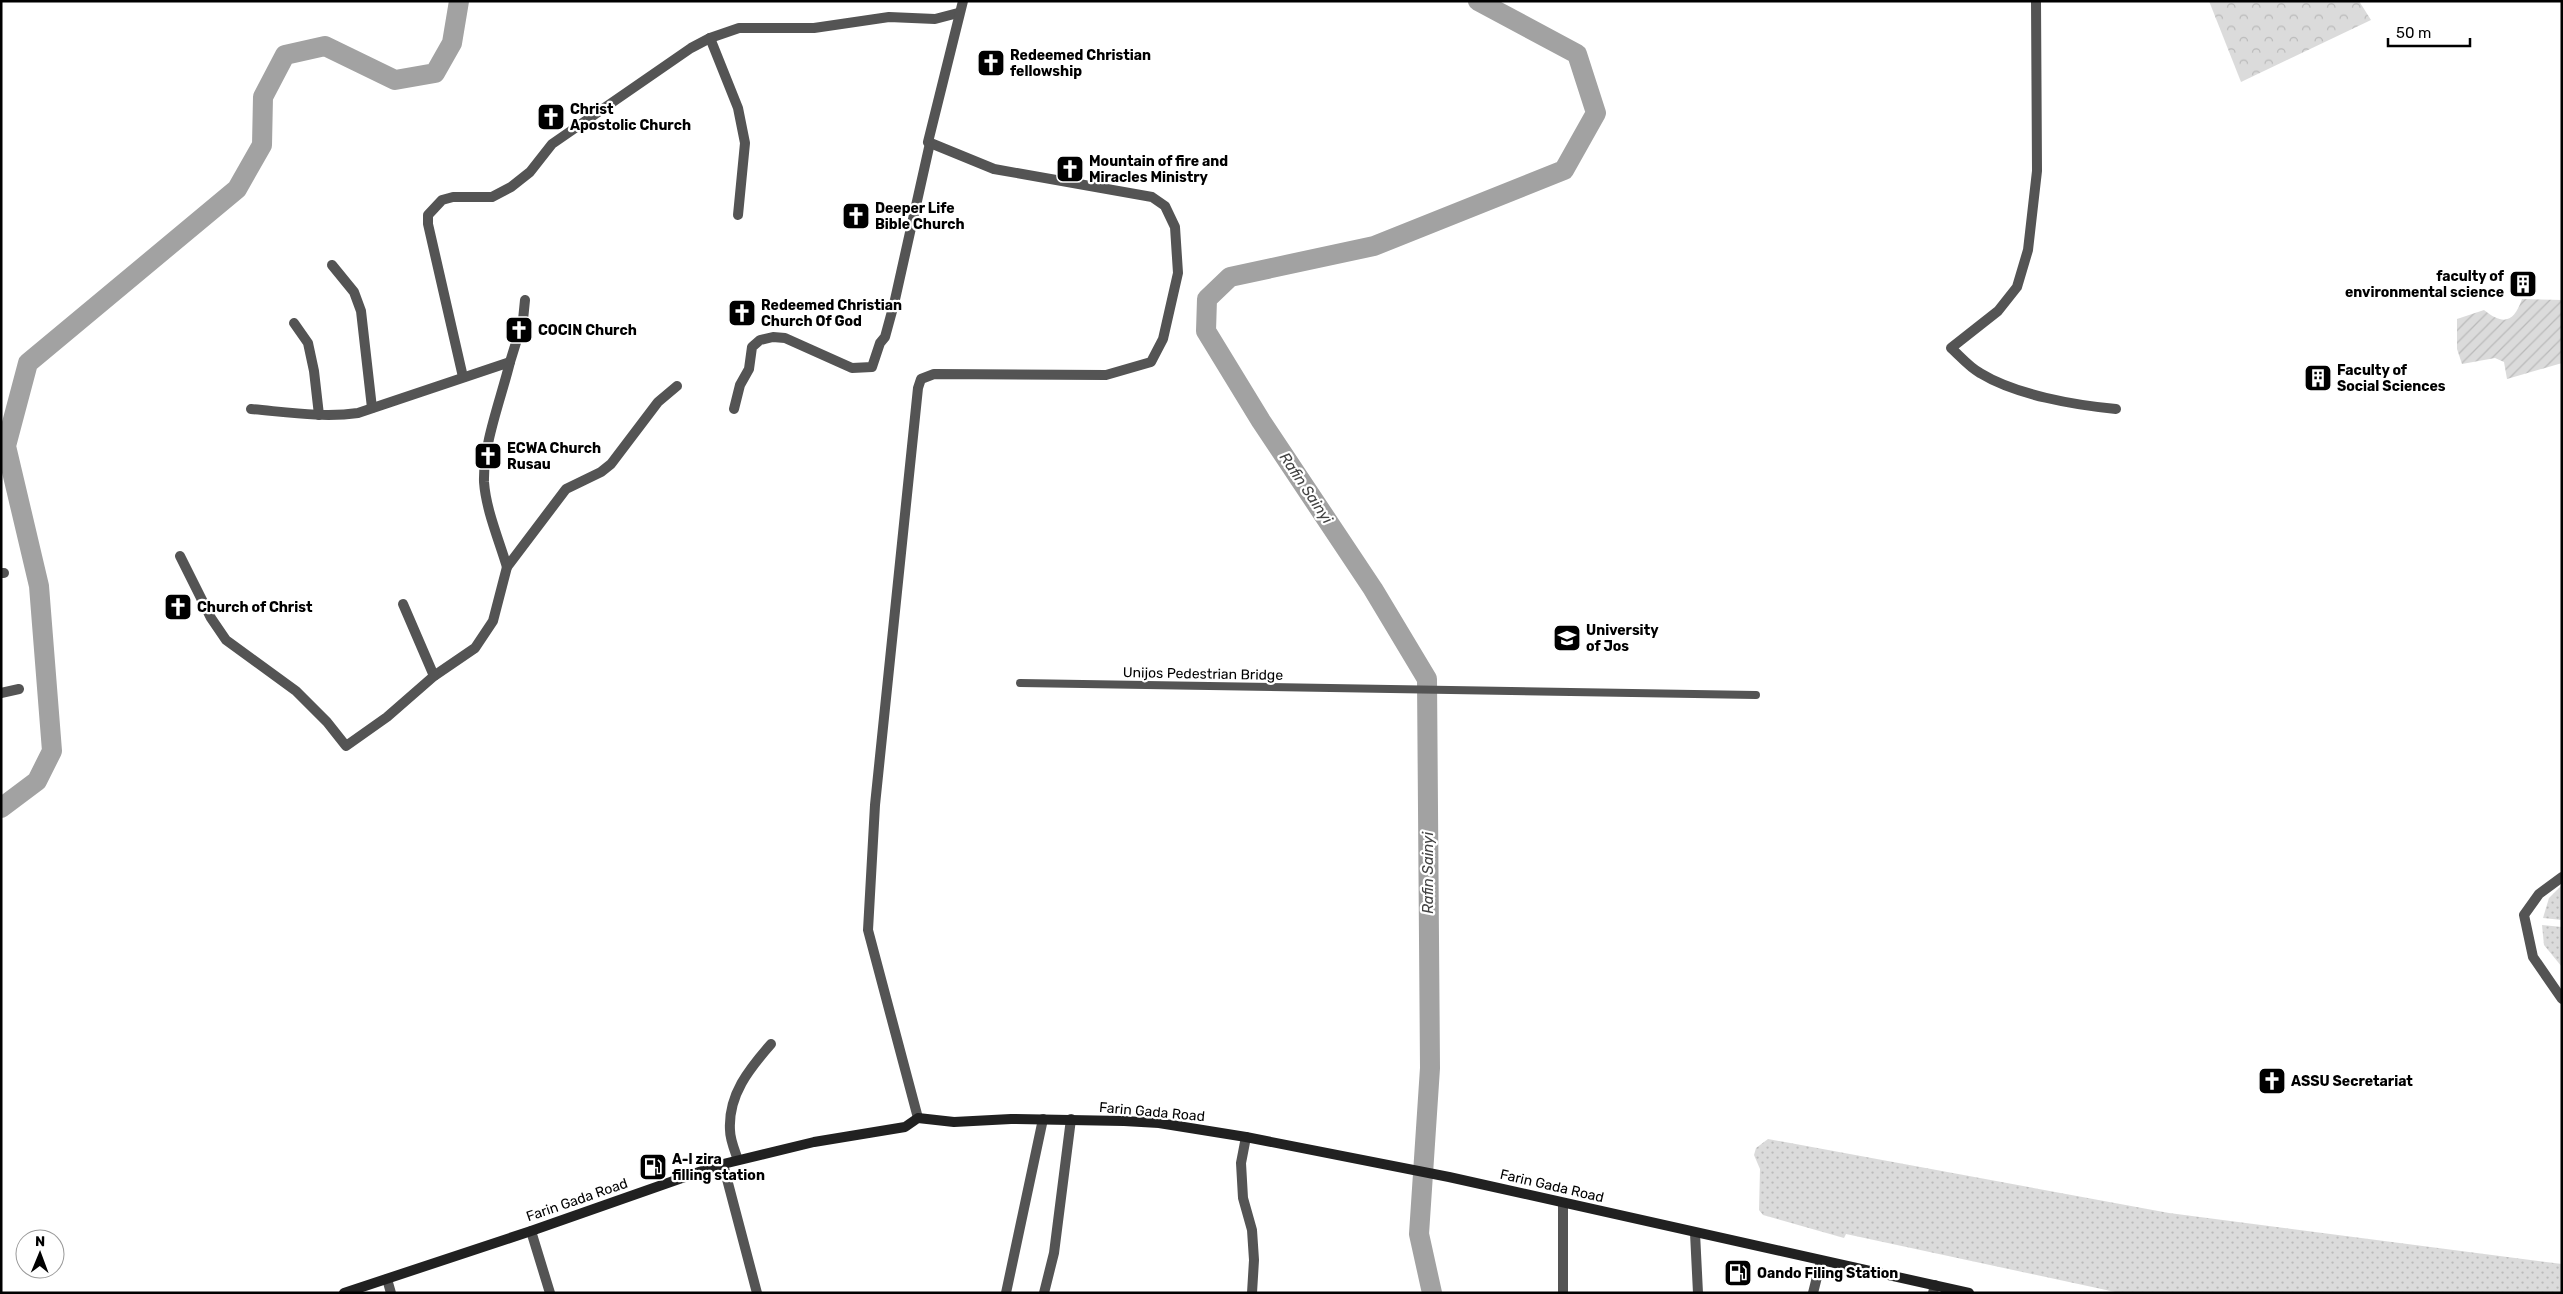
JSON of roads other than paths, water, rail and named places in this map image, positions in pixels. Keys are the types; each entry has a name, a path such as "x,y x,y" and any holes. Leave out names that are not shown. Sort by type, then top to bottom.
{"main road":[{"name":"Farin Gada Road","path":"344,1293 357,1291 387,1279 724,1164 814,1142 905,1127 918,1118 954,1122 1071,1119 1159,1124 1246,1137 1449,1177 1821,1261 1934,1289 1969,1293"}],"street":[{"path":"734,409 740,384 749,368 752,347 760,340 772,337 785,338 852,368 872,367 880,343 885,338 894,304 930,143 928,142 958,13 963,1"},
{"path":"2036,1 2037,171 2028,250 2017,287 1998,311 1951,348 1979,373 2028,393 2092,407 2116,409"},
{"path":"463,377 428,224 428,215 432,208 442,200 452,197 492,196 511,187 530,172 552,144 691,48 710,38 739,28 814,28 889,16 935,19 958,13"},
{"path":"710,38 738,108 746,143 738,215"},
{"path":"918,1118 868,930 876,795 918,388 921,379 934,374 1106,375 1151,362 1163,338 1178,273 1175,227 1165,206 1152,197 994,170 930,143"},
{"path":"332,265 354,292 361,310 372,408"},
{"path":"507,567 487,501 484,483 487,452 523,320 525,300"},
{"path":"294,323 308,343 314,371 319,415"},
{"path":"251,409 340,416 372,408 510,362"},
{"path":"180,556 211,618 226,640 296,692 327,722 346,746 387,717 434,676 475,648 485,636 493,621 507,567 566,489 601,472 611,464 658,402 677,386"},
{"path":"404,604 434,676"},
{"name":"Unijos Pedestrian Bridge","path":"1020,683 1756,695"},
{"path":"1,693 19,689"},
{"path":"2562,877 2539,894 2524,915 2533,957 2562,999"},
{"path":"738,1160 730,1131 732,1100 751,1067 772,1044"},
{"path":"1006,1293 1043,1119"},
{"path":"1044,1293 1054,1253 1071,1119"},
{"path":"1246,1137 1241,1163 1244,1205 1252,1230 1254,1260 1252,1293"},
{"path":"724,1164 757,1293"},
{"path":"1563,1203 1564,1293"},
{"path":"531,1231 550,1293"},
{"path":"1695,1233 1698,1293"},
{"path":"1813,1293 1821,1261"},
{"path":"387,1279 392,1293"}],"waterway":[{"path":"1,808 37,781 52,751 39,586 6,446 28,363 237,189 262,145 263,97 285,55 325,46 395,80 435,73 452,43 459,1"},
{"name":"Rafin Sainyi","path":"1432,1293 1419,1234 1430,1068 1427,679 1373,589 1261,421 1206,331 1207,299 1230,277 1374,246 1564,170 1596,113 1577,54 1478,1"}],"place":[{"name":"Redeemed Christian fellowship","path":"991,63"},
{"name":"Christ Apostolic Church","path":"551,117"},
{"name":"Mountain of fire and Miracles Ministry","path":"1070,169"},
{"name":"Deeper Life Bible Church","path":"856,216"},
{"name":"faculty of environmental science","path":"2523,284"},
{"name":"Redeemed Christian Church Of God","path":"742,313"},
{"name":"COCIN Church","path":"519,330"},
{"name":"Faculty of Social Sciences","path":"2318,378"},
{"name":"ECWA Church Rusau","path":"488,456"},
{"name":"Church of Christ","path":"178,607"},
{"name":"University of Jos","path":"1567,638"},
{"name":"ASSU Secretariat","path":"2272,1081"},
{"name":"A-l zira filling station","path":"653,1167"},
{"name":"Oando Filing Station","path":"1738,1273"}]}
